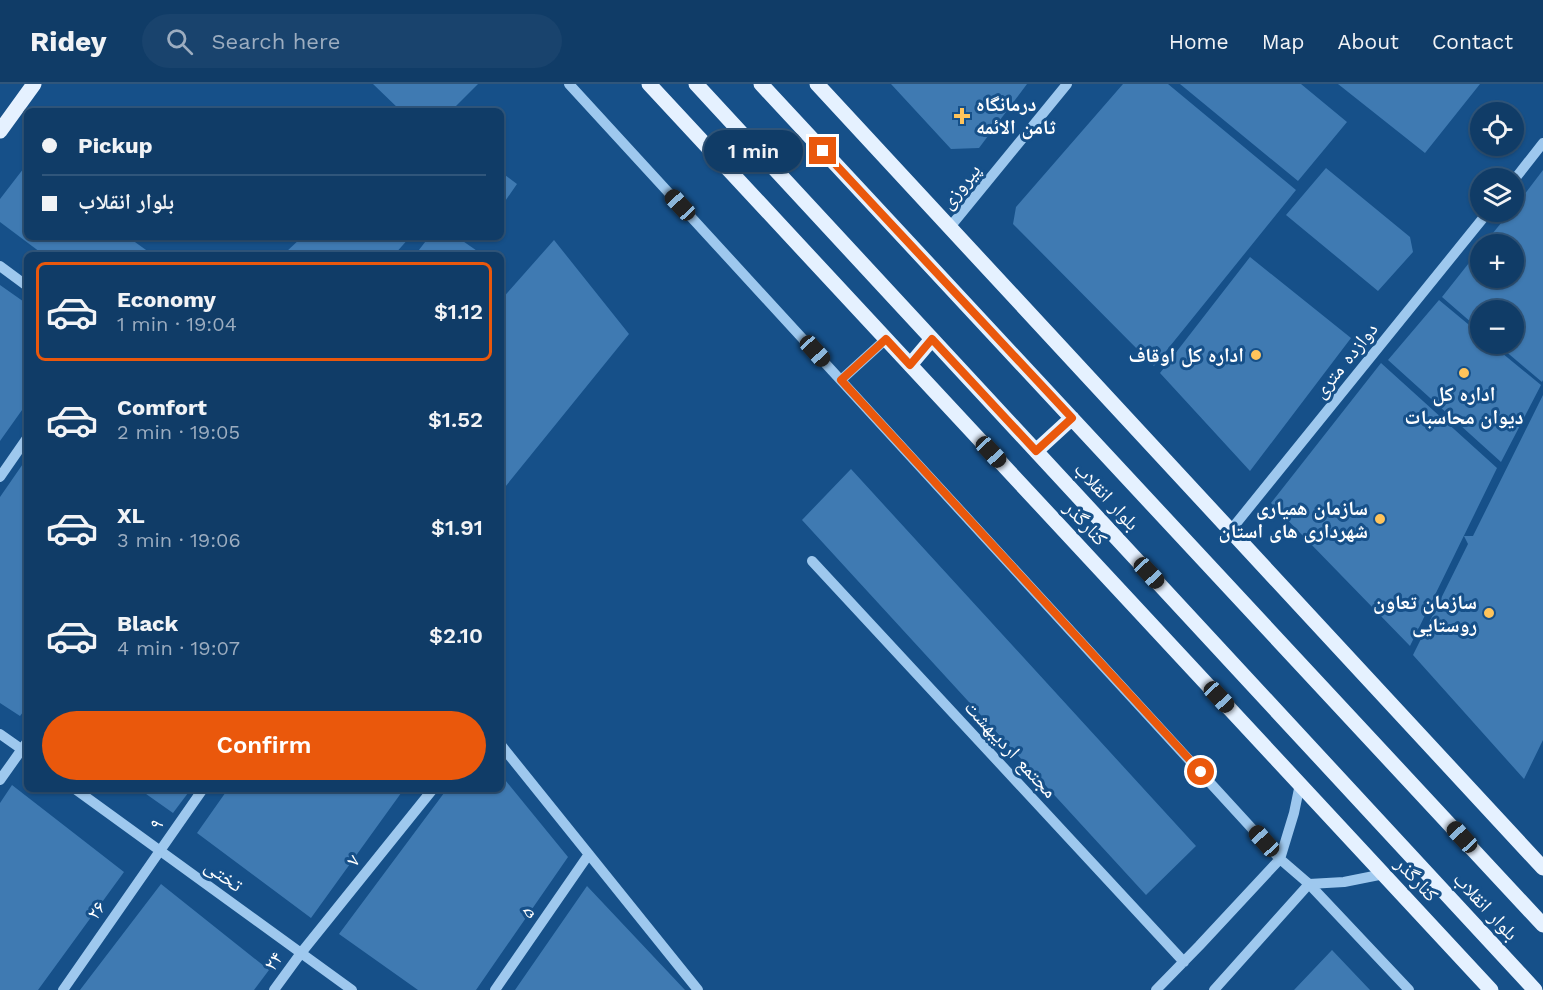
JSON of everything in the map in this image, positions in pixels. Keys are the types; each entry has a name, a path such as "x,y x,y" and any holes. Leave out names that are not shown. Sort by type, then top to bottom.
{"main road":[{"path":"0,131 34,84"},
{"name":"کنارگذر","path":"649,84 1491,990"},
{"name":"بلوار انقلاب","path":"696,84 1535,990"},
{"name":"بلوار انقلاب","path":"761,84 1543,925"},
{"path":"816,84 1543,868"},
{"path":"910,365 932,339"},
{"path":"1036,451 1072,418"}],"street":[{"path":"569,84 1280,859 1308,884 1408,990"},
{"name":"پیروزی","path":"950,227 1067,84"},
{"path":"1523,168 1543,143"},
{"name":"دوازده متری","path":"1230,531 1480,222"},
{"path":"0,266 24,284"},
{"path":"841,380 886,339"},
{"path":"0,477 24,442"},
{"name":"مجتمع اردیبهشت","path":"812,561 1184,962"},
{"path":"0,734 24,747"},
{"path":"0,780 24,749"},
{"path":"504,749 698,990"},
{"path":"1155,990 1280,859 1300,784"},
{"name":"تختی","path":"79,792 352,990"},
{"name":"۹","path":"159,850 201,792"},
{"name":"۷","path":"301,953 431,792"},
{"name":"۲۶","path":"63,990 159,850"},
{"name":"۵","path":"495,990 589,854"},
{"path":"1215,990 1308,884 1344,882 1384,874"},
{"name":"۲۴","path":"274,990 301,953"}],"building":[{"path":"373,84 478,84 454,108 398,108"},
{"name":"درمانگاه ثامن الائمه","path":"891,84 1027,84 979,148 951,149"},
{"path":"1123,84 1168,84 1296,190 1154,366 1013,224 1016,207"},
{"path":"1180,84 1301,84 1347,122 1298,181"},
{"path":"1338,84 1480,84 1425,153"},
{"path":"24,168 24,240 0,222 0,199"},
{"path":"1326,168 1410,237 1413,252 1378,291 1286,215"},
{"path":"1543,170 1542,382 1509,354 1524,354 1524,300 1470,300 1470,321 1442,297 1470,262 1470,288 1524,288 1524,234 1492,234 1502,222 1524,222 1524,195"},
{"path":"504,174 517,184 504,203"},
{"path":"24,240 132,240 149,252 40,252"},
{"path":"299,240 407,240 397,252 286,252"},
{"path":"427,240 461,240 479,252 417,252"},
{"path":"554,240 629,334 504,488 504,297"},
{"name":"اداره کل اوقاف","path":"1250,257 1351,338 1250,471 1160,373"},
{"path":"0,285 24,302 24,407 0,441"},
{"name":"اداره کل دیوان محاسبات","path":"1439,300 1470,326 1470,354 1503,354 1541,385 1501,462 1388,360"},
{"name":"سازمان همیاری شهرداری های استان","path":"1381,363 1497,468 1410,646 1271,503"},
{"name":"سازمان تعاون روستایی","path":"1543,395 1543,740 1524,779 1413,655 1468,544 1464,536 1473,536"},
{"path":"24,462 24,711 20,716 0,703 0,497"},
{"path":"851,469 1196,846 1146,895 802,520"},
{"path":"504,779 568,857 476,990 418,990 339,934 445,792 504,792"},
{"path":"12,785 124,872 38,990 0,990 0,803"},
{"path":"143,792 189,792 173,813"},
{"path":"226,792 402,792 311,918 197,833"},
{"path":"161,884 269,970 254,990 80,990"},
{"path":"587,886 685,990 515,990"},
{"path":"1332,950 1370,990 1294,990"}],"place":[{"name":"درمانگاه ثامن الائمه","path":"962,116"},
{"name":"اداره کل اوقاف","path":"1256,355"},
{"name":"اداره کل دیوان محاسبات","path":"1464,373"},
{"name":"سازمان همیاری شهرداری های استان","path":"1380,519"},
{"name":"سازمان تعاون روستایی","path":"1489,613"}],"route":[{"path":"823,151 1072,418 1036,451 932,339 910,365 886,339 841,380 1201,772"}]}
